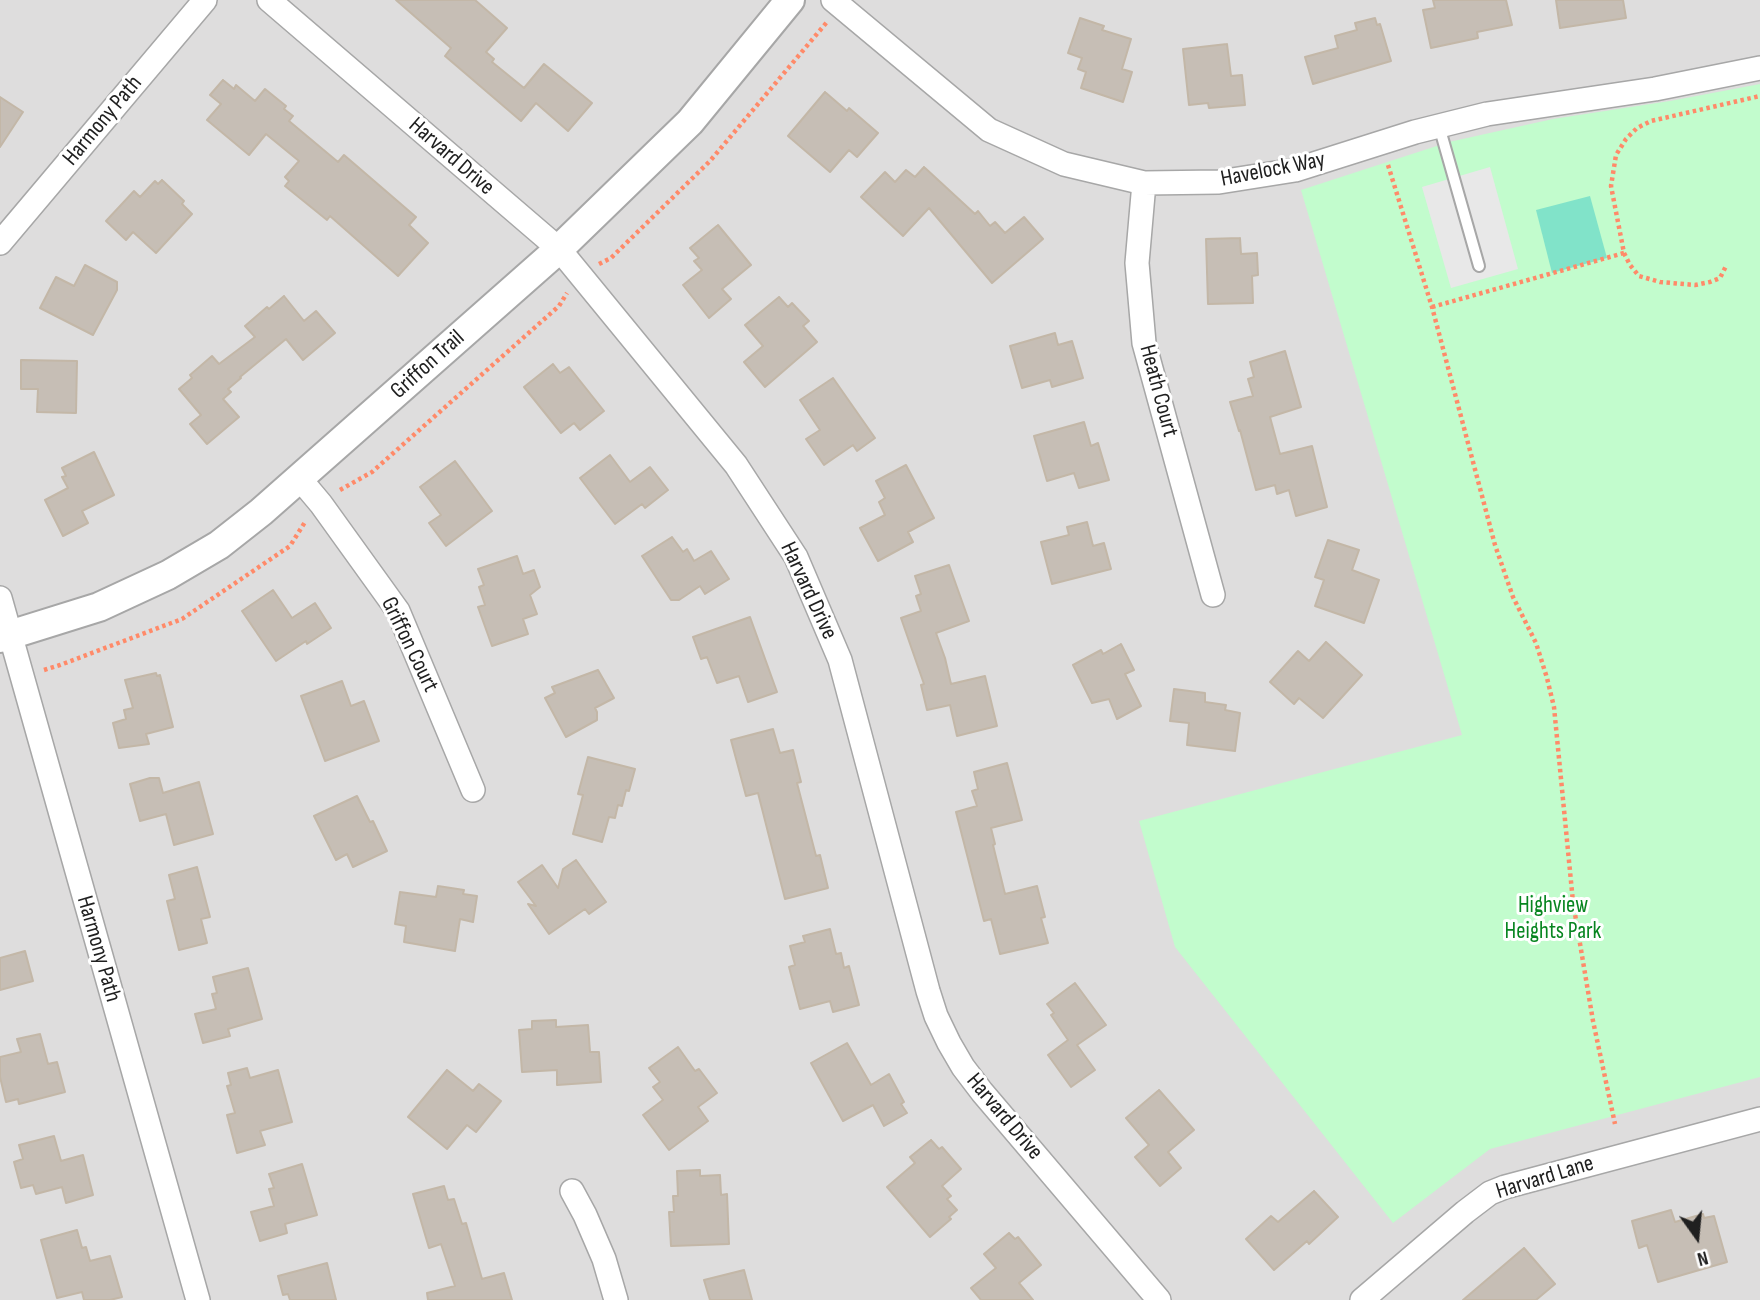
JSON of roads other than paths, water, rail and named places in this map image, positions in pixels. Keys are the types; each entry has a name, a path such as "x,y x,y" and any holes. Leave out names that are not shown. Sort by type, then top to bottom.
{"street":[{"name":"Harmony Path","path":"0,243 205,0"},
{"name":"Harvard Drive","path":"270,0 559,249 736,465 796,557 840,660 928,991 949,1043 963,1068 982,1092 1159,1300"},
{"name":"Griffon Trail","path":"5,636 99,607 168,575 219,545 300,479 559,249 690,122 790,0"},
{"name":"Havelock Way","path":"836,4 989,130 1064,164 1144,183 1219,182 1295,170 1487,114 1655,89 1760,68"},
{"name":"Heath Court","path":"1144,183 1137,263 1144,343 1213,595"},
{"name":"Griffon Court","path":"300,479 398,611 473,790"},
{"name":"Harmony Path","path":"0,598 5,636 198,1300"},
{"name":"Harvard Lane","path":"1362,1300 1490,1193 1760,1119"},
{"path":"572,1191 604,1259 616,1300"}],"lane":[{"path":"1439,126 1479,265"}],"park label":[{"name":"Highview Heights Park","path":"1553,919"}]}
